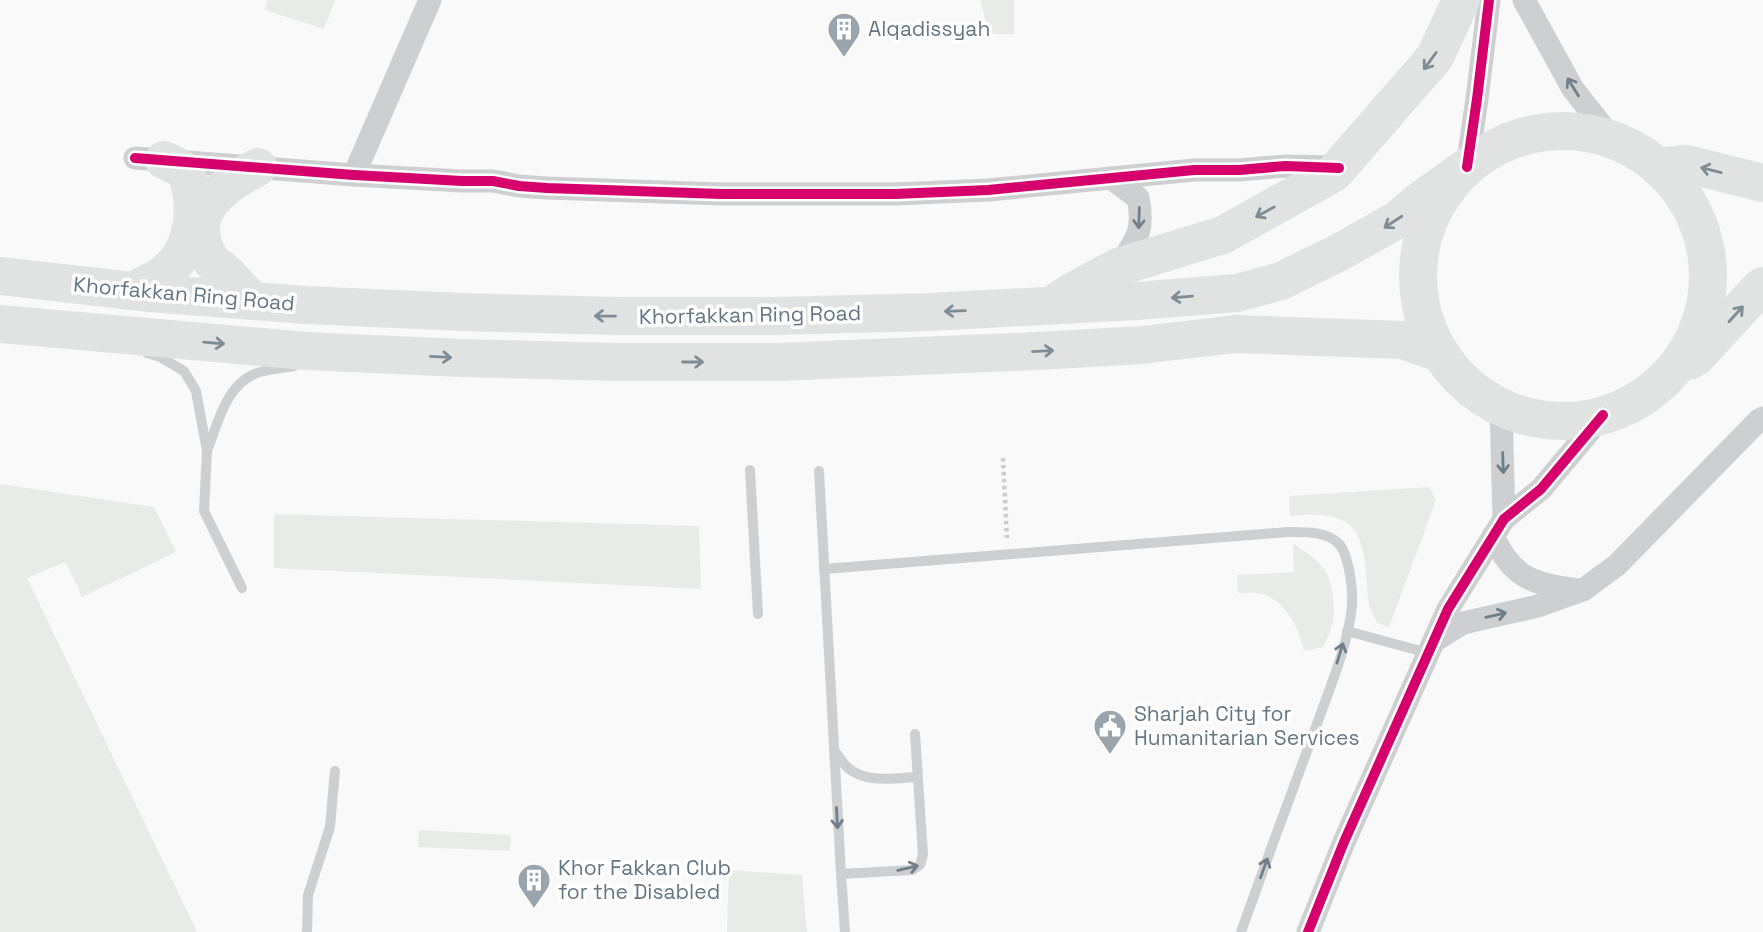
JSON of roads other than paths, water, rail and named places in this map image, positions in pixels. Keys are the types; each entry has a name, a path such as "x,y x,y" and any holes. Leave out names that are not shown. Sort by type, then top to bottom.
{"highway":[{"path":"1051,306 1118,267 1223,235 1334,173 1435,57 1461,0"},
{"path":"1571,131 1614,141 1637,152 1658,167 1675,185 1689,206 1699,229 1707,279 1698,329 1686,352 1657,387 1623,408 1583,420 1562,421 1541,420 1501,408 1466,385 1440,353 1430,333 1419,289 1419,266 1425,233 1451,183 1467,167 1505,143 1548,132 1571,131"},
{"path":"132,291 167,272 186,249 191,228 192,194 187,175 178,167 150,159"},
{"path":"1658,167 1687,164 1763,183"},
{"path":"252,301 211,261 202,241 201,222 210,200 239,177 258,167"},
{"name":"Khorfakkan Ring Road","path":"0,276 252,301 462,312 618,316 774,316 1051,306 1237,293 1281,281 1340,253 1397,220 1467,167"},
{"path":"1671,372 1697,356 1763,286"},
{"path":"0,324 306,351 620,362 776,362 1142,345 1235,334 1403,340 1440,353"}],"street":[{"path":"354,175 430,0"},
{"path":"1467,167 1489,0"},
{"path":"1524,0 1573,89 1614,141"},
{"path":"150,159 354,175 493,181 519,186 600,191 807,195 988,190 1194,170 1284,166 1339,167"},
{"path":"1111,178 1138,198 1141,212 1137,239 1118,267"},
{"path":"1501,408 1498,528 1500,552 1515,570 1531,580 1545,585 1583,590"},
{"path":"1308,932 1344,842 1448,609 1498,528 1542,489 1603,415"},
{"path":"1431,647 1464,623 1538,606 1583,590 1617,565 1763,418"}],"lane":[{"path":"74,331 123,346"},
{"path":"136,350 160,357 184,371 196,391 207,451 204,512 242,588"},
{"path":"207,451 223,407 236,386 258,372 362,353"},
{"path":"750,470 758,614"},
{"path":"819,471 845,932"},
{"path":"824,569 1288,532 1305,532 1328,537 1340,545 1349,569 1352,604 1347,631 1333,680 1241,932"},
{"path":"1347,631 1431,647"},
{"path":"841,874 912,870 920,866 923,855 915,734"},
{"path":"834,750 847,767 860,776 876,779 917,777"},
{"path":"307,932 308,895 330,827 335,771"}],"place":[{"name":"Alqadissyah","path":"844,59"},
{"name":"Sharjah City for Humanitarian Services","path":"1110,756"},
{"name":"Khor Fakkan Club for the Disabled","path":"534,910"}]}
